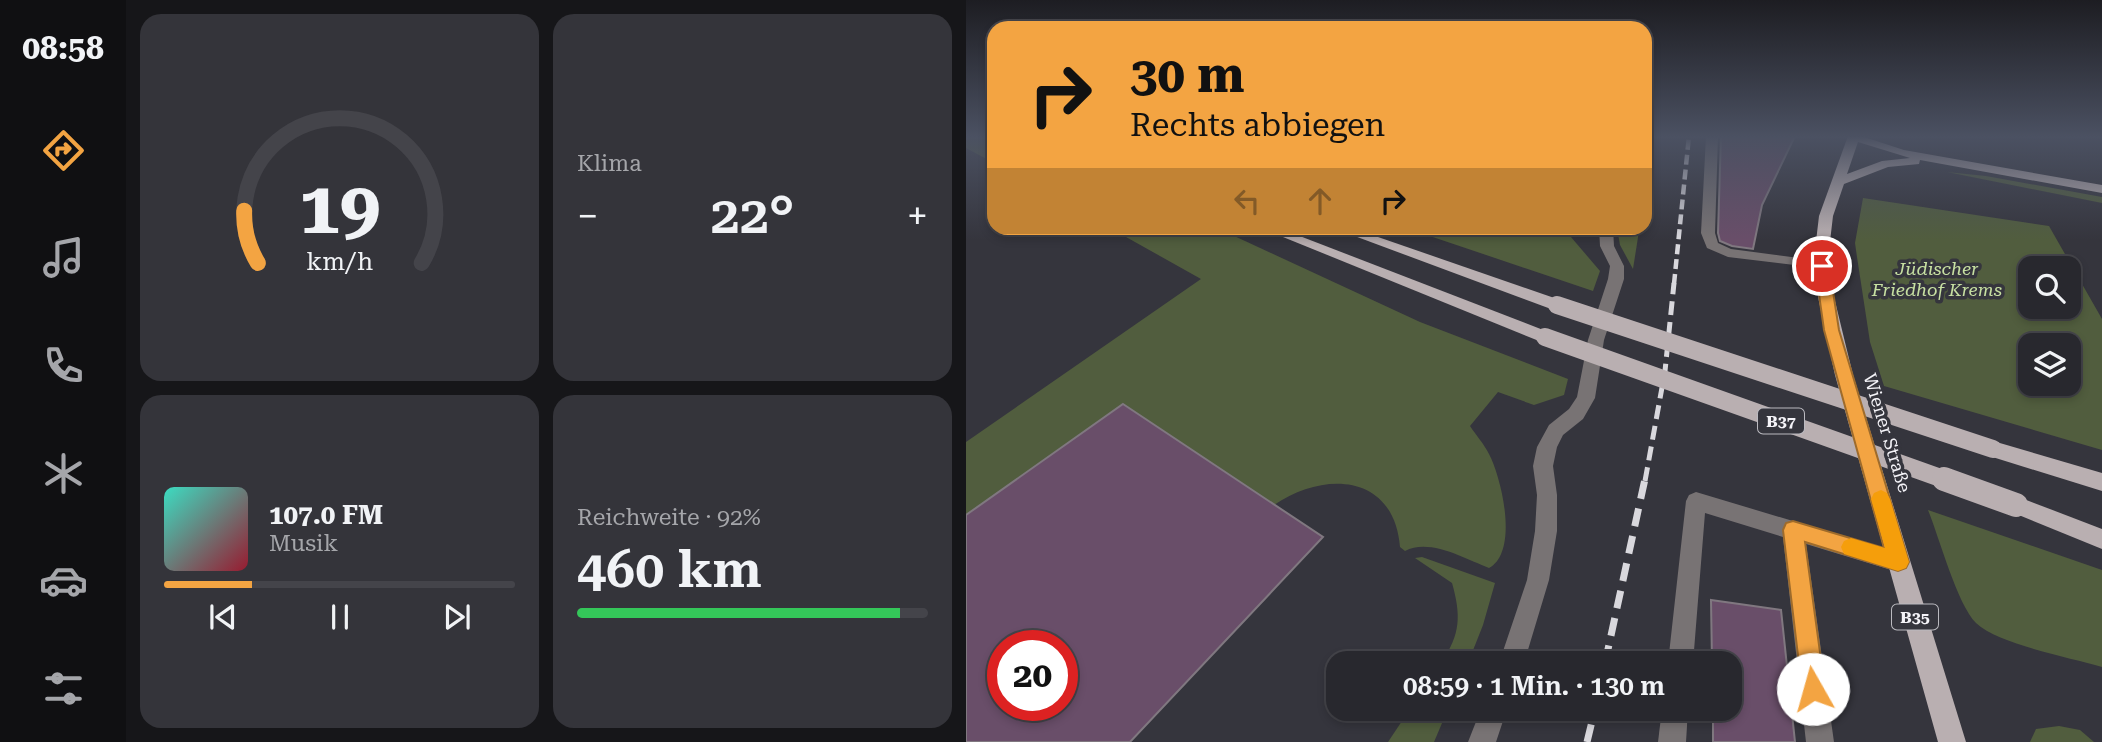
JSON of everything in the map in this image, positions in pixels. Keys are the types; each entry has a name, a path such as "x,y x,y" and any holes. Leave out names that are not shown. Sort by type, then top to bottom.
{"main road":[{"name":"Wiener Straße","path":"1839,171 1824,227 1822,266 1832,330 1952,742"},
{"path":"1836,181 1867,171"},
{"path":"2001,171 2102,189"},
{"path":"2066,171 2102,177"},
{"name":"B37","path":"1286,235 1545,337 2016,505 2102,529"},
{"name":"B37","path":"1360,235 1557,305 1993,449 2102,482"},
{"path":"1993,449 2102,473"},
{"path":"2016,505 2102,539"}],"street":[{"path":"1711,171 1708,233 1712,245 1728,253 1822,266"},
{"path":"1515,651 1540,568 1546,531 1547,495 1543,466 1547,447 1556,430 1576,414 1586,398 1595,340 1616,279 1617,265 1607,246 1606,235"},
{"path":"1681,651 1696,502 1898,562"},
{"path":"1793,530 1820,742"},
{"path":"1482,742 1490,721"},
{"path":"1672,742 1674,721"}],"green space":[{"path":"1947,172 1986,176 2102,197 2102,203"},
{"name":"Jüdischer Friedhof Krems","path":"1863,198 2049,226 2066,256 2018,256 2018,319 2081,319 2081,282 2102,319 2102,450 1884,386 1870,342 1855,243"},
{"path":"1122,235 1232,235 1420,322 1568,379 1564,395 1534,405 1498,392 1470,426 1489,454 1503,497 1506,531 1498,560 1489,568 1436,548 1405,551 1400,547 1395,523 1385,505 1371,492 1354,485 1314,487 1274,505 1123,404 966,515 966,442 1201,279"},
{"path":"1427,235 1569,235 1600,271 1593,291"},
{"path":"1618,235 1638,235 1633,269 1620,245"},
{"path":"1928,510 2102,570 2102,667 2018,644 1987,631 1976,623 1955,586"},
{"path":"1422,557 1495,583 1473,651 1449,651 1456,633 1458,615 1452,583 1415,558"},
{"path":"1402,721 1443,721 1434,742 1388,742"},
{"path":"2059,726 2080,730 2094,742 2030,742 2036,729"}],"building":[{"path":"1720,171 1778,171 1762,205 1753,249 1720,241"},
{"path":"1123,404 1323,537 1130,742 966,742 966,515"},
{"path":"1711,600 1781,610 1795,742 1713,742 1713,721 1742,721 1742,651 1712,651"}],"railway":[{"path":"1674,284 1685,171"},
{"path":"1645,481 1665,371 1674,283"},
{"path":"1608,651 1645,479"},
{"path":"1587,742 1592,721"}],"slow traffic":[{"path":"1851,547 1898,562 1881,499"}],"route":[{"path":"1813,689 1793,530 1898,562 1832,330 1822,266"}]}
